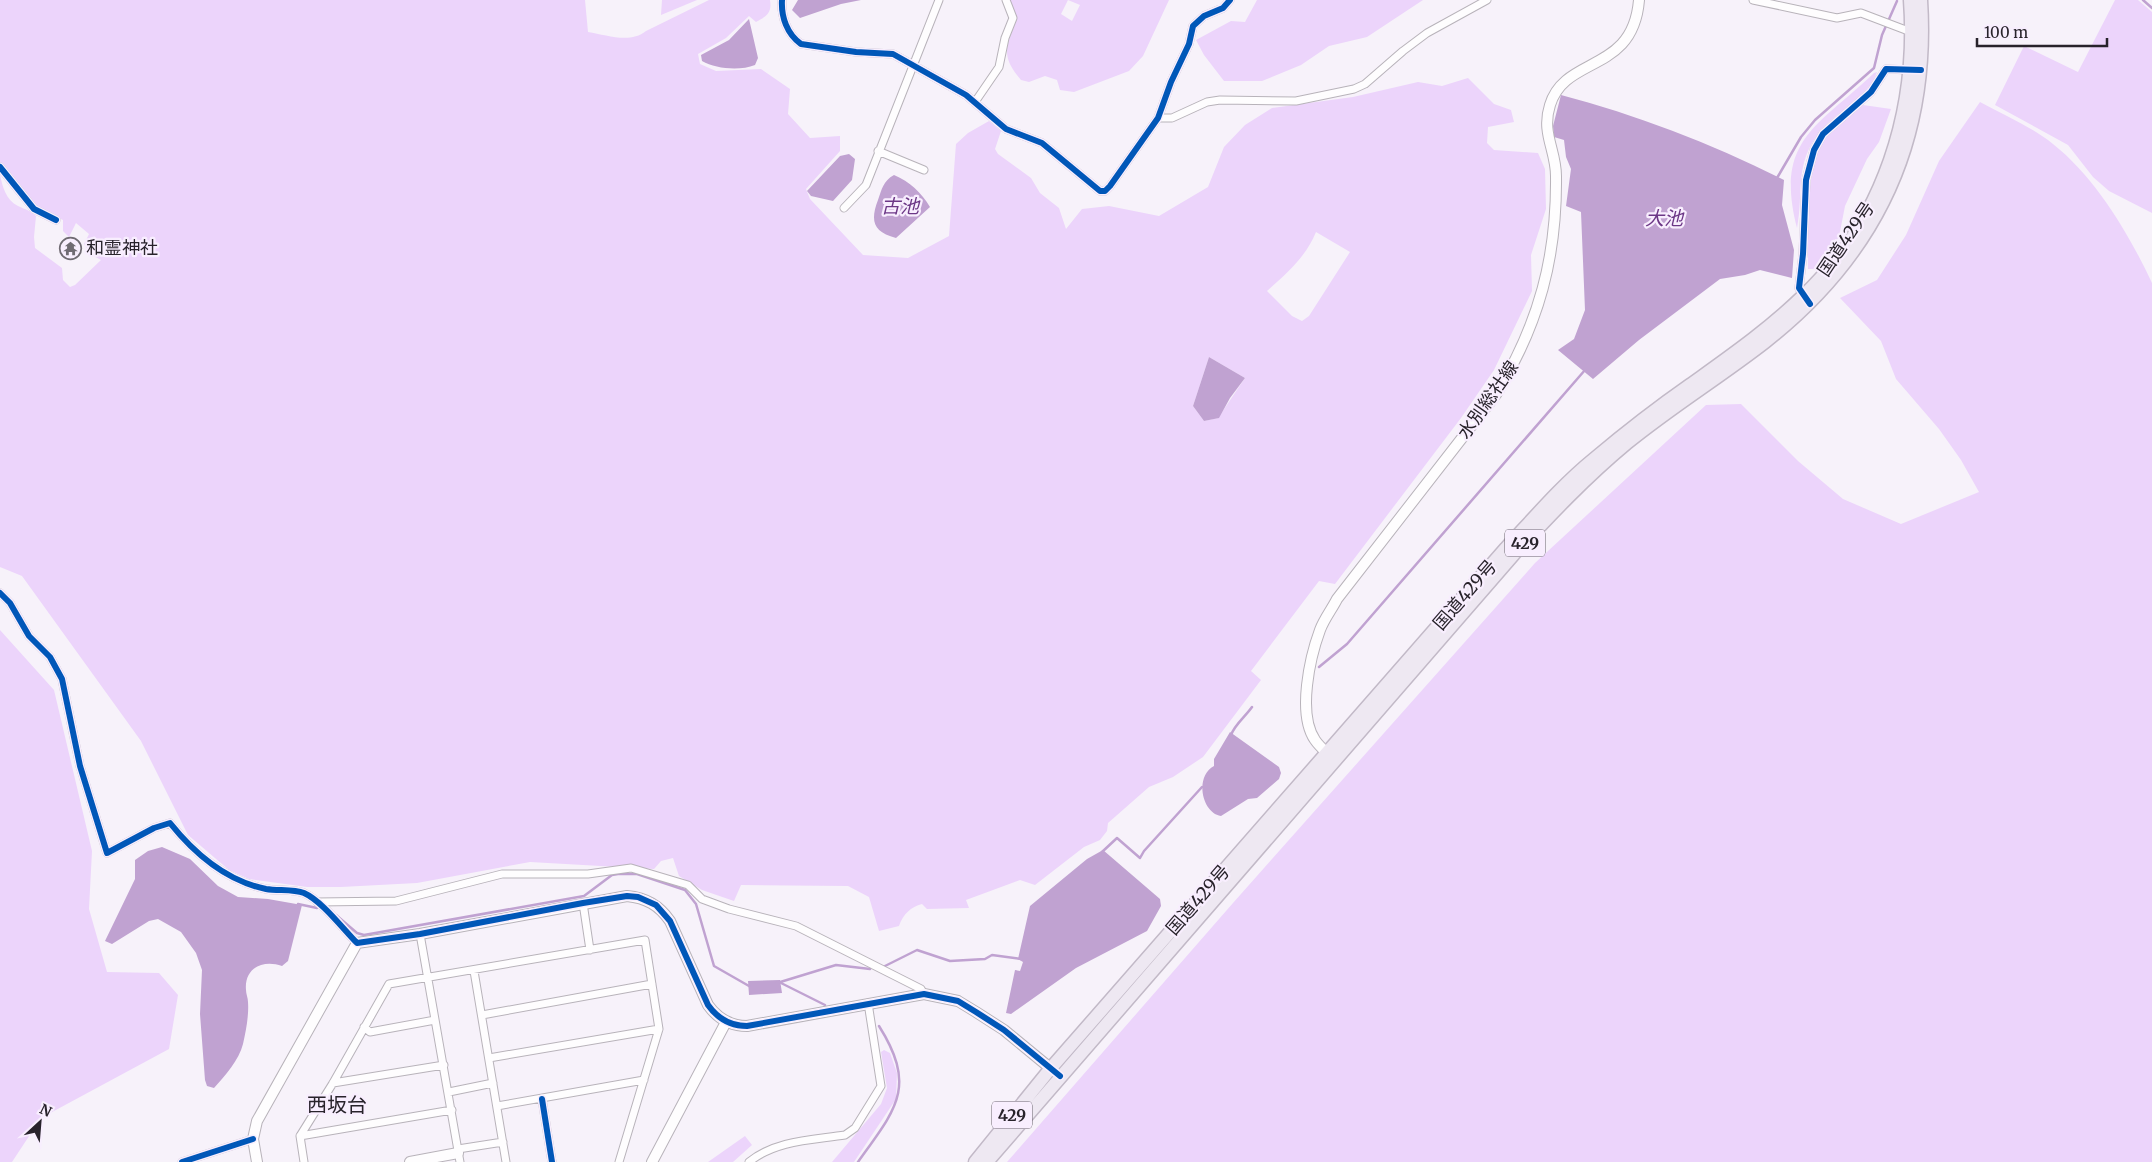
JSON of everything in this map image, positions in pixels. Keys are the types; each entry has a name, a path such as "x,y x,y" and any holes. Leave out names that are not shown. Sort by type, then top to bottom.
{"highway":[{"name":"国道429号","path":"1910,0 1917,32"},
{"name":"国道429号","path":"974,1162 1331,757 1562,502 1628,442 1753,352 1852,255 1882,205 1899,166 1912,125 1917,32 1921,0"},
{"name":"国道429号","path":"987,1162 1055,1072"}],"street":[{"path":"782,0 783,17 787,28 801,44 856,52 893,54 966,95 1006,129 1042,144 1100,191 1105,191 1110,186 1158,118 1171,82 1189,44 1193,26 1204,16 1223,8 1230,0"},
{"path":"844,208 866,185 912,64 939,0"},
{"path":"974,102 1001,63 1005,38 1013,18 1006,0"},
{"path":"1158,118 1172,118 1207,102 1220,100 1296,101 1354,89 1365,84 1427,33 1487,0"},
{"name":"水別総社線","path":"1331,757 1314,739 1308,722 1306,708 1307,685 1321,628 1337,600 1497,392 1512,368 1529,334 1540,303 1551,254 1557,208 1556,172 1548,140 1550,104 1556,93 1569,79 1615,51 1626,41 1636,21 1639,0"},
{"path":"1757,1 1837,18 1861,13 1917,32"},
{"path":"1806,300 1799,288 1803,254 1806,180 1814,150 1823,134 1871,92 1886,69 1915,70"},
{"path":"878,151 924,170"},
{"path":"0,167 34,209 56,220"},
{"path":"0,593 10,603 29,636 50,658 62,679 80,766 106,852 154,828 170,823 181,836 224,873 243,883 266,889 303,893 317,902 357,943"},
{"path":"317,902 396,901 502,874 588,874 631,868 688,885 702,899 729,909 796,926 921,989 924,994"},
{"path":"357,943 420,934 627,896 648,901 664,912 670,921 708,1005 726,1022 747,1026 924,994 958,1001 1004,1030 1055,1072"},
{"path":"583,903 590,950"},
{"path":"420,934 449,1092 458,1155"},
{"path":"304,1162 300,1136 333,1083 389,984 474,971 645,940 659,1029 619,1162"},
{"path":"256,1162 253,1139 257,1121 357,943"},
{"path":"474,971 506,1162"},
{"path":"482,1015 652,984"},
{"path":"749,1162 775,1146 845,1135 855,1128 881,1086 868,1004"},
{"path":"364,1027 370,1032 435,1020"},
{"path":"652,1162 726,1022"},
{"path":"489,1058 659,1029"},
{"path":"333,1083 444,1065"},
{"path":"497,1106 644,1080"},
{"path":"449,1092 493,1083"},
{"path":"542,1099 552,1162"},
{"path":"300,1136 452,1110"},
{"path":"182,1162 253,1139"},
{"path":"410,1162 458,1155 503,1142"}],"shaded area":[{"path":"0,0 585,0 588,32 626,38 640,35 709,0 770,0 770,8 766,16 756,22 749,16 726,38 698,54 700,64 716,71 761,69 790,89 788,114 810,138 840,136 840,151 806,189 810,199 863,255 908,258 949,236 956,144 968,133 989,121 1001,131 995,149 998,154 1031,178 1040,193 1059,208 1066,229 1082,209 1109,206 1159,216 1208,187 1224,147 1245,125 1272,108 1353,97 1418,82 1442,86 1468,78 1494,104 1511,110 1514,122 1488,127 1487,143 1494,150 1538,153 1545,169 1546,209 1531,255 1532,291 1494,370 1461,418 1335,584 1319,581 1251,671 1261,680 1203,757 1173,777 1149,787 1108,823 1107,831 1100,840 1084,847 1035,885 1020,880 966,900 969,908 927,909 922,904 908,912 899,926 879,931 869,897 848,886 741,885 734,901 702,890 679,876 673,858 661,861 654,869 530,862 417,883 307,887 249,879 229,870 188,835 141,741 22,576 0,567","holes":["5,168 35,208 63,220 63,231 69,237 76,223 89,234 84,244 90,254 101,260 75,285 70,287 63,280 62,268 35,248 36,216 10,200 3,188 0,174","1316,232 1350,252 1309,316 1302,321 1292,316 1267,291 1295,264 1312,241","1209,357 1245,378 1218,418 1204,421 1193,406"]},
{"path":"662,0 697,0 661,15"},
{"path":"1009,0 1068,0 1169,0 1143,56 1129,71 1074,92 1060,90 1057,80 1045,76 1029,82 1021,80 1010,64 1007,51 1017,19","holes":["1068,0 1080,5 1072,21 1061,14"]},
{"path":"1257,0 1423,0 1367,37 1329,46 1301,65 1262,81 1224,81 1204,55 1196,40 1231,21 1245,22"},
{"path":"2115,0 2138,0 2152,12 2152,213 2109,191 2093,177 2068,145 1995,105 2024,46 2078,72"},
{"path":"1877,72 1867,90 1826,125 1811,145 1806,156 1801,179 1797,228 1791,198 1792,174 1797,154 1806,137 1819,122"},
{"path":"1980,102 2045,138 2069,158 2097,190 2122,226 2152,283 2152,1162 1007,1162 1233,903 1535,563 1706,405 1741,404 1798,461 1843,499 1901,524 1979,492 1961,460 1939,429 1896,379 1881,341 1840,298 1877,280 1906,235 1939,161"},
{"path":"1863,105 1891,109 1879,142 1867,159 1845,206 1839,237 1814,269 1808,269 1809,200 1814,163 1827,136"},
{"path":"0,630 54,690 92,851 89,909 107,972 159,973 178,995 169,1049 41,1118 12,1162 0,1162"},
{"path":"884,1050 890,1053 897,1073 896,1099 854,1162 832,1162 881,1104 887,1088 881,1052"},
{"path":"745,1136 752,1145 733,1162 708,1162"}],"water":[{"path":"798,0 861,0 841,4 800,18 792,10"},
{"path":"749,19 758,58 755,65 742,68 728,68 714,66 702,61 701,55 729,40"},
{"name":"大池","path":"1561,95 1646,121 1730,154 1784,180 1782,205 1794,250 1792,278 1760,270 1745,275 1720,279 1639,340 1593,379 1558,350 1574,339 1585,310 1581,212 1566,206 1571,169 1566,157 1564,140 1554,137 1553,126"},
{"path":"849,154 855,159 852,180 833,201 811,196 807,191 840,156"},
{"name":"古池","path":"894,175 915,188 930,207 896,238 888,236 878,229 874,220 882,189 887,180"},
{"path":"1209,357 1245,378 1230,398 1219,418 1204,421 1193,406"},
{"path":"1230,732 1279,767 1281,773 1279,779 1257,798 1248,799 1221,816 1214,813 1205,802 1202,786 1204,778 1214,766 1214,759"},
{"path":"162,847 190,859 218,886 238,897 268,899 302,905 288,961 282,966 268,964 256,967 248,976 246,990 248,1012 243,1044 235,1062 214,1088 207,1086 205,1080 200,1014 202,970 196,953 181,932 158,919 149,921 112,944 105,941 135,879 135,860 148,851"},
{"path":"1103,850 1160,899 1161,906 1147,931 1076,968 1011,1014 1006,1013 1015,970 1020,971 1023,962 1018,959 1030,906 1087,859"},
{"path":"780,980 782,993 749,995 748,981"}],"waterway":[{"path":"2143,0 2152,8"},
{"path":"1777,178 1801,137 1815,120 1874,68 1882,35 1897,1"},
{"path":"1319,667 1347,644 1585,370"},
{"path":"1231,735 1252,707"},
{"path":"1102,852 1117,838 1140,858 1144,851 1202,787"},
{"path":"336,915 357,933 364,935 584,896 612,875 637,874 685,890 696,904 714,966 749,986"},
{"path":"298,904 317,908"},
{"path":"885,966 917,950 950,961 985,959 992,955 1021,959"},
{"path":"777,983 836,965 870,969"},
{"path":"781,983 825,1005"},
{"path":"858,1162 882,1128 897,1098 899,1083 897,1066 891,1048 879,1026"}],"cycle path":[{"path":"782,0 786,25 801,44 856,52 893,54 966,95 1006,129 1042,143 1100,191 1105,191 1110,186 1158,118 1171,82 1189,44 1193,26 1204,16 1223,8 1230,0"},
{"path":"1810,304 1799,288 1803,254 1806,180 1814,150 1823,134 1871,92 1886,69 1921,70"},
{"path":"0,167 34,209 56,220"},
{"path":"0,593 10,603 29,636 50,657 62,679 80,766 107,853 154,828 170,823 201,855 238,880 266,889 300,892 311,897 357,943 420,934 583,903 627,896 638,897 656,905 670,921 708,1005 720,1018 730,1023 747,1026 924,994 958,1001 1004,1030 1060,1076"},
{"path":"542,1099 552,1162"},
{"path":"182,1162 253,1139"}],"place":[{"name":"和霊神社","path":"70,248"}],"district":[{"name":"西坂台","path":"337,1105"}]}
